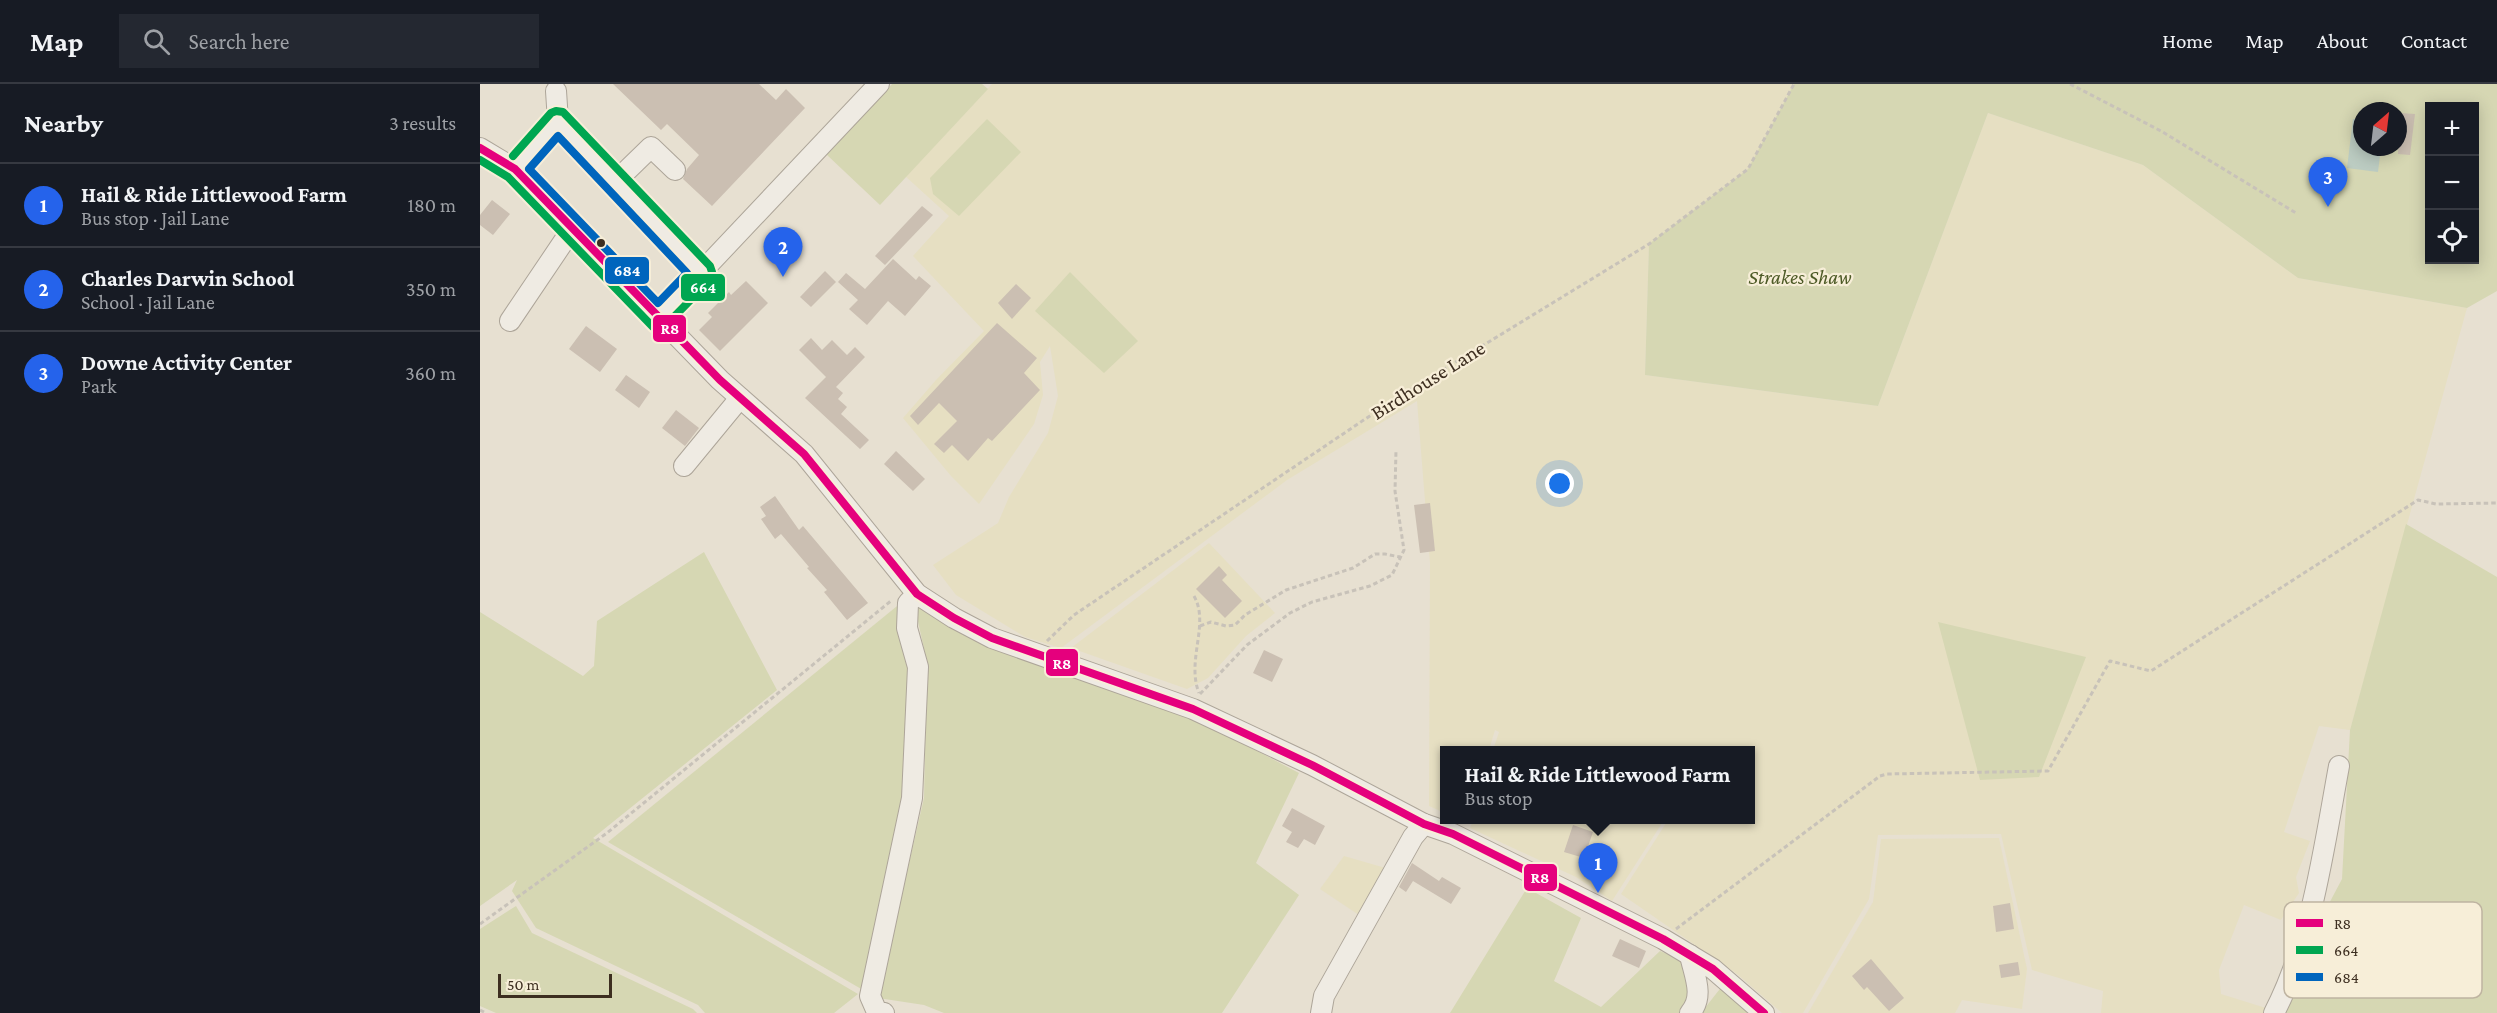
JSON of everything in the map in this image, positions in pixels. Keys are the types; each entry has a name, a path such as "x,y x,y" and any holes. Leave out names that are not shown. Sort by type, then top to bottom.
{"street":[{"path":"658,318 879,84"},
{"path":"556,91 558,121 702,273"},
{"path":"515,170 558,121"},
{"path":"615,181 651,147 675,170"},
{"path":"482,154 515,170 658,318 740,398 804,454 913,590 954,618 992,638 1196,702 1424,824 1453,834 1663,939 1713,969 1764,1013"},
{"path":"510,321 572,229"},
{"path":"684,466 740,398"},
{"path":"884,1013 877,1011 870,996 912,798 918,667 907,627 908,603 913,590"},
{"path":"2312,902 2339,766"},
{"path":"1321,1013 1324,996 1413,837 1424,824"},
{"path":"1690,955 1699,994 1696,1006 1690,1013"},
{"path":"2274,1013 2284,994"}],"path":[{"name":"Birdhouse Lane","path":"1035,652 1074,615 1392,401 1649,244 1748,169 1794,84"},
{"path":"2070,84 2161,132 2295,213"},
{"path":"1196,702 1247,645 1290,613 1312,602 1377,582 1392,575 1404,550 1395,491 1396,450"},
{"path":"1663,939 1880,776 2048,771 2110,661 2151,671 2418,500 2436,504 2497,503"},
{"path":"1200,626 1211,621 1226,626 1235,625 1245,615 1286,590 1353,568 1375,554 1400,557"},
{"path":"480,924 607,833 913,590"},
{"path":"1194,596 1199,605 1200,626 1195,666 1196,702"},
{"path":"480,1010 486,1013"}],"shaded area":[{"path":"992,84 1794,84 1748,169 1649,244 1645,375 1878,406 1988,113 2143,165 2298,278 2467,308 2350,730 2319,726 2284,832 2310,841 2296,877 2299,893 2293,902 2284,902 2284,916 2281,920 2244,905 2219,970 2221,994 2269,1009 2267,1013 2101,1013 2103,991 2032,970 2001,834 1878,835 1869,899 1803,1013 1782,1013 1737,974 1621,894 1665,824 1755,824 1755,746 1545,746 1538,744 1544,746 1494,746 1499,732 1495,730 1490,746 1440,746 1440,811 1429,806 1430,563 1417,401 1287,480 1061,648 1025,637 956,595 933,565 998,523 1009,497 1048,433 1058,396 1050,346 1040,362 1043,395 1034,424 979,504 951,476 903,418 984,331 913,256 949,216 904,175"},
{"path":"2353,119 2353,156 2380,156 2378,172 2347,168"},
{"path":"1209,543 1275,613 1246,636 1208,678 1187,689 1071,648"},
{"path":"1472,824 1661,824 1612,901 1576,877 1470,828"},
{"path":"1999,838 2027,969 2022,1009 1962,1000 1955,1013 1808,1013 1873,902 1881,839"},
{"path":"1344,856 1389,869 1362,917 1320,889"}],"green space":[{"path":"892,84 982,84 988,89 880,205 826,154"},
{"name":"Strakes Shaw","path":"1794,84 2497,84 2497,291 2467,308 2298,278 2143,165 1988,113 1878,406 1645,375 1649,244 1748,169"},
{"path":"987,119 1021,152 959,216 933,194 930,178"},
{"path":"1070,272 1138,341 1104,373 1035,311"},
{"path":"2406,524 2497,577 2497,1013 2271,1013 2284,988 2284,998 2482,998 2482,902 2330,902 2342,879 2350,730"},
{"path":"704,552 777,690 593,838 858,994 834,1013 705,1013 698,1005 536,928 512,891 517,880 480,906 480,612 583,676 594,666 597,621"},
{"path":"902,602 911,667 908,798 863,990 608,842"},
{"path":"920,604 990,648 1194,718 1299,773 1256,863 1299,895 1222,1013 944,1013 924,1005 878,998 924,798 927,662 915,608"},
{"path":"1938,622 2086,657 2039,777 1980,780"},
{"path":"1527,888 1581,918 1554,981 1601,1007 1660,951 1684,961 1694,996 1684,1013 1450,1013"},
{"path":"516,906 532,933 693,1009 697,1013 496,1013 480,1006 480,929"},
{"path":"1723,985 1756,1013 1701,1013"}],"building":[{"path":"613,84 759,84 776,100 786,89 805,108 712,206 683,179 687,169 699,155 667,124 661,130"},
{"path":"2407,113 2415,114 2410,155 2407,155"},
{"path":"492,200 510,214 493,235 480,225 480,215"},
{"path":"922,206 933,215 885,265 875,256"},
{"path":"893,259 916,280 919,276 931,286 905,316 888,301 867,325 849,309 858,300 838,282 846,273 865,289"},
{"path":"825,271 836,282 811,307 800,297"},
{"path":"746,281 768,303 720,351 699,330 712,317 708,313 729,292 731,295"},
{"path":"1016,284 1031,298 1012,319 998,303"},
{"path":"997,323 1037,358 1024,373 1040,390 992,441 988,438 968,461 952,445 944,453 934,444 957,421 939,403 918,425 910,416"},
{"path":"586,326 617,349 600,372 569,349"},
{"path":"811,338 822,350 832,340 847,355 855,347 865,357 836,387 843,393 838,399 847,407 841,414 869,440 860,449 805,398 826,377 799,350"},
{"path":"626,375 650,392 639,408 615,390"},
{"path":"676,410 699,428 685,446 662,428"},
{"path":"896,451 925,479 913,491 884,464"},
{"path":"775,496 799,530 803,526 868,603 847,620 824,592 827,590 781,534 775,539 761,519 766,516 760,507"},
{"path":"1430,503 1435,551 1420,553 1414,505"},
{"path":"1219,566 1227,575 1222,580 1242,601 1225,618 1196,589"},
{"path":"1264,650 1283,659 1272,682 1253,673"},
{"path":"1292,808 1325,826 1315,845 1304,839 1298,848 1286,842 1292,832 1282,826"},
{"path":"1573,825 1593,832 1584,858 1564,852"},
{"path":"1412,863 1439,881 1442,877 1461,888 1451,904 1413,881 1406,892 1399,887"},
{"path":"2010,903 2014,929 1996,932 1993,906"},
{"path":"1620,939 1646,951 1639,968 1612,956"},
{"path":"1871,959 1904,998 1889,1011 1867,987 1864,990 1852,976"},
{"path":"2018,962 2020,975 2001,978 1999,965"}],"transit line":[{"name":"664","path":"480,160 508,177 653,327 665,326 711,279 710,266 563,112 551,113 513,156"},
{"name":"684","path":"558,136 687,273 658,303 529,169 558,136"},
{"name":"R8","path":"480,148 515,169 720,380 804,454 917,594 954,618 992,638 1193,709 1312,765 1424,824 1453,834 1663,939 1713,969 1764,1013"}],"place":[{"name":"Downe Activity Center","path":"2328,207"},
{"name":"Charles Darwin School","path":"783,277"},
{"name":"Hail & Ride Littlewood Farm","path":"1598,893"}]}
